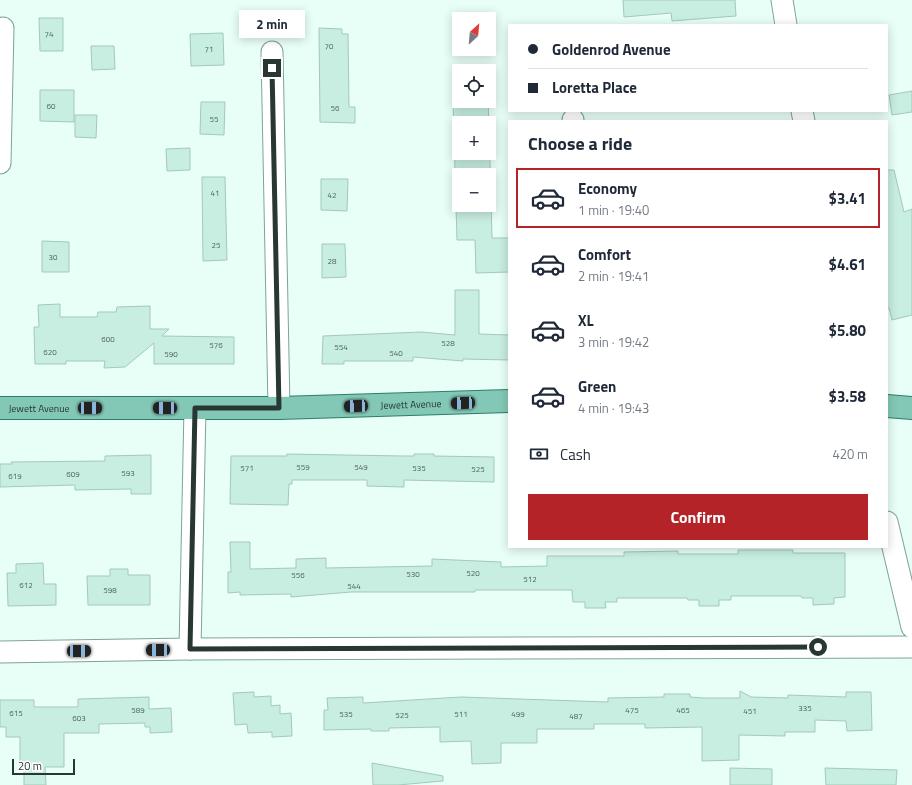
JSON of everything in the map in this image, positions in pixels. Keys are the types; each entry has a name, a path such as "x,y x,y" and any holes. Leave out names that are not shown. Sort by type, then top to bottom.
{"main road":[{"name":"Jewett Avenue","path":"0,408 279,408 508,401"},
{"path":"888,406 912,408"}],"street":[{"path":"782,0 786,24"},
{"path":"0,164 3,28"},
{"path":"272,52 279,408"},
{"path":"190,649 195,408"},
{"path":"888,526 912,627"},
{"path":"0,652 190,649 912,646"}],"building":[{"path":"623,0 735,0 736,16 672,21 671,13 624,17"},
{"path":"39,18 63,18 63,51 40,51"},
{"path":"319,28 342,29 342,34 348,34 349,107 355,107 355,123 320,122"},
{"path":"223,33 224,65 191,66 190,34"},
{"path":"91,46 114,46 115,69 92,70"},
{"path":"40,90 74,90 74,122 40,121"},
{"path":"912,91 912,112 892,115 889,95"},
{"path":"201,102 225,102 224,135 200,134"},
{"path":"453,108 488,108 489,116 453,116"},
{"path":"75,115 97,115 96,138 75,137"},
{"path":"190,148 190,170 167,171 166,149"},
{"path":"455,160 490,160 490,168 455,168"},
{"path":"888,170 894,170 904,212 912,209 912,315 892,320 889,308"},
{"path":"202,177 225,177 227,260 203,261"},
{"path":"321,179 348,179 347,211 321,210"},
{"path":"456,212 491,212 492,238 508,238 508,272 476,273 475,240 457,240"},
{"path":"42,241 69,242 69,272 42,272"},
{"path":"322,244 345,244 346,277 322,278"},
{"path":"455,290 479,290 479,334 508,335 508,360 463,359 463,361 413,357 413,361 344,361 344,364 322,364 323,336 421,332 455,335"},
{"path":"60,304 60,317 97,317 98,312 116,312 117,307 150,306 150,329 169,329 162,336 234,337 234,364 154,364 154,343 125,367 104,368 105,361 66,361 66,364 35,364 34,327 39,327 38,305"},
{"path":"287,454 414,456 414,454 434,454 434,456 494,457 494,482 404,480 404,487 367,486 367,480 292,480 292,484 289,484 288,505 230,504 231,456 287,456"},
{"path":"151,455 151,494 131,494 131,489 75,490 75,485 0,487 0,464 12,464 11,462 105,461 105,456"},
{"path":"230,542 250,542 250,569 296,568 296,559 326,558 326,568 432,566 432,559 501,562 501,567 547,566 547,556 624,556 624,552 678,551 678,554 738,554 738,550 793,550 793,553 845,553 845,597 834,598 834,604 813,605 813,598 802,598 801,596 731,596 731,600 719,600 719,606 699,606 699,600 688,600 687,598 617,598 617,602 605,602 606,608 585,608 585,602 573,602 572,590 351,592 291,597 291,594 240,595 240,592 228,593 228,572 231,572"},
{"path":"43,563 44,584 56,584 56,605 8,606 7,573 16,573 16,564"},
{"path":"110,569 128,569 128,575 150,575 150,605 88,605 87,576 110,576"},
{"path":"740,691 751,697 788,698 788,695 846,697 846,692 871,692 872,730 847,731 846,721 815,720 815,732 785,732 785,736 739,735 739,760 702,761 702,727 645,728 645,724 594,724 594,729 537,729 537,743 501,743 501,763 472,764 471,741 440,742 440,727 389,728 389,731 371,731 371,729 324,730 324,710 328,710 327,698 363,697 363,703 461,697 608,702 608,698 664,697 664,694 690,694 690,697 704,698 740,698"},
{"path":"254,692 254,697 271,696 271,706 280,705 280,714 291,713 292,736 272,737 272,732 248,733 247,724 235,725 233,693"},
{"path":"149,697 149,709 171,708 172,732 150,733 150,727 145,727 145,723 99,724 99,733 64,733 64,767 45,767 46,785 24,785 24,768 20,768 20,737 6,737 6,727 0,727 0,700 34,700 34,707 78,707 78,699"},
{"path":"372,763 443,776 443,781 398,785 373,785"},
{"path":"730,768 772,769 772,785 730,785"},
{"path":"825,768 897,770 896,785 826,785"}],"route":[{"path":"272,68 279,408 195,408 190,649 818,647"}]}
